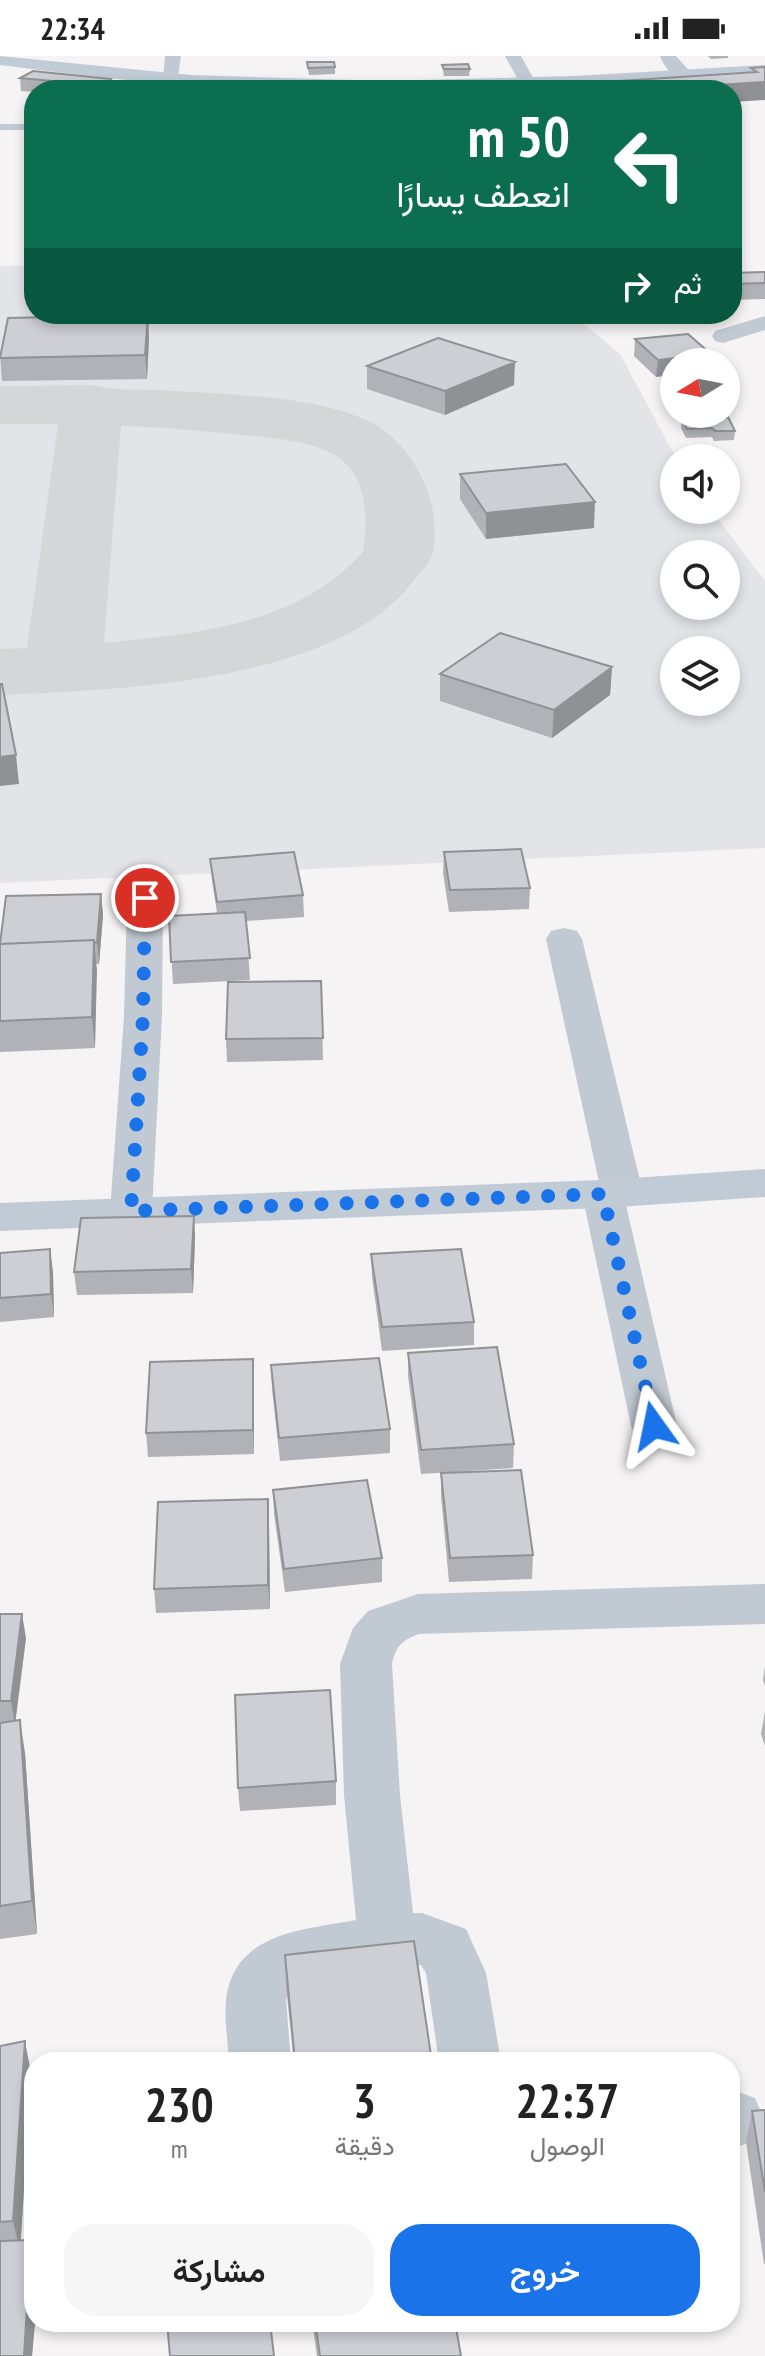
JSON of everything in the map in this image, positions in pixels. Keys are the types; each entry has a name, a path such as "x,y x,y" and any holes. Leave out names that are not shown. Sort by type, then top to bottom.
{"main road":[{"path":"0,60 188,80"},
{"path":"0,69 116,80"},
{"path":"616,80 765,70"},
{"path":"732,80 765,78"},
{"path":"0,1217 613,1193 765,1183"}],"street":[{"path":"171,79 173,56"},
{"path":"513,56 526,80"},
{"path":"668,56 671,64 686,76"},
{"path":"723,336 765,323"},
{"path":"131,1211 143,1016 145,898"},
{"path":"564,939 654,1426"},
{"path":"387,1940 372,1795 366,1664 371,1642 386,1625 418,1614 765,1604"},
{"path":"259,2052 256,1999 263,1979 283,1960 387,1940 422,1939 445,1948 456,1973 468,2052"}],"lane":[{"path":"0,127 24,127"}],"shaded area":[{"path":"0,266 24,266 24,324 584,324 620,354 668,444 660,444 660,524 722,524 734,540 660,540 660,620 740,620 740,548 765,581 765,848 0,883"}],"building":[{"path":"307,62 334,62 335,67 308,68"},
{"path":"468,64 470,69 444,69 442,65"},
{"path":"765,67 765,82 634,80 757,72 751,68"},
{"path":"33,71 111,79 42,80 20,78"},
{"path":"765,272 765,283 742,284 742,273"},
{"path":"8,318 24,318 24,324 147,324 145,355 0,358"},
{"path":"688,334 704,348 660,348 658,360 635,339"},
{"path":"438,338 515,362 445,391 367,366"},
{"path":"712,428 734,428 735,431 715,431"},
{"path":"566,464 595,502 486,513 460,474"},
{"path":"500,633 612,667 554,710 440,674"},
{"path":"0,684 16,755 0,757"},
{"path":"521,849 530,888 450,890 444,852"},
{"path":"294,852 303,895 217,902 210,859"},
{"path":"101,894 97,942 0,944 6,896"},
{"path":"245,912 250,958 171,962 169,916"},
{"path":"94,940 92,1017 0,1021 0,944"},
{"path":"321,981 323,1038 226,1039 228,982"},
{"path":"194,1216 191,1269 74,1272 81,1218"},
{"path":"50,1249 51,1294 0,1298 0,1253"},
{"path":"461,1249 474,1322 382,1327 371,1254"},
{"path":"497,1347 514,1444 421,1450 408,1353"},
{"path":"379,1358 390,1429 279,1438 271,1365"},
{"path":"253,1359 253,1430 146,1433 150,1362"},
{"path":"521,1470 533,1555 450,1558 441,1473"},
{"path":"367,1480 382,1558 284,1569 273,1490"},
{"path":"268,1499 268,1585 154,1589 158,1502"},
{"path":"0,1614 22,1614 11,1701 0,1701"},
{"path":"330,1690 336,1781 238,1788 235,1695"},
{"path":"20,1720 32,1901 0,1906 0,1723"},
{"path":"414,1941 431,2052 294,2052 285,1955"},
{"path":"25,2041 13,2221 0,2222 0,2046"},
{"path":"765,2110 765,2192 752,2111"},
{"path":"24,2240 24,2356 0,2356 0,2241"},
{"path":"168,2332 271,2332 274,2356 170,2356"},
{"path":"316,2332 457,2332 461,2356 320,2356"}],"taxiway":[{"path":"0,405 92,406"},
{"path":"63,669 92,406"},
{"path":"63,669 204,654 259,642 309,625 351,603 382,574 397,555 398,548 399,513 389,478 367,449 347,435 322,426 293,421 92,406"},
{"path":"0,672 63,669"}],"route":[{"path":"145,898 143,1016 134,1120 131,1211 603,1194 654,1426"}]}
